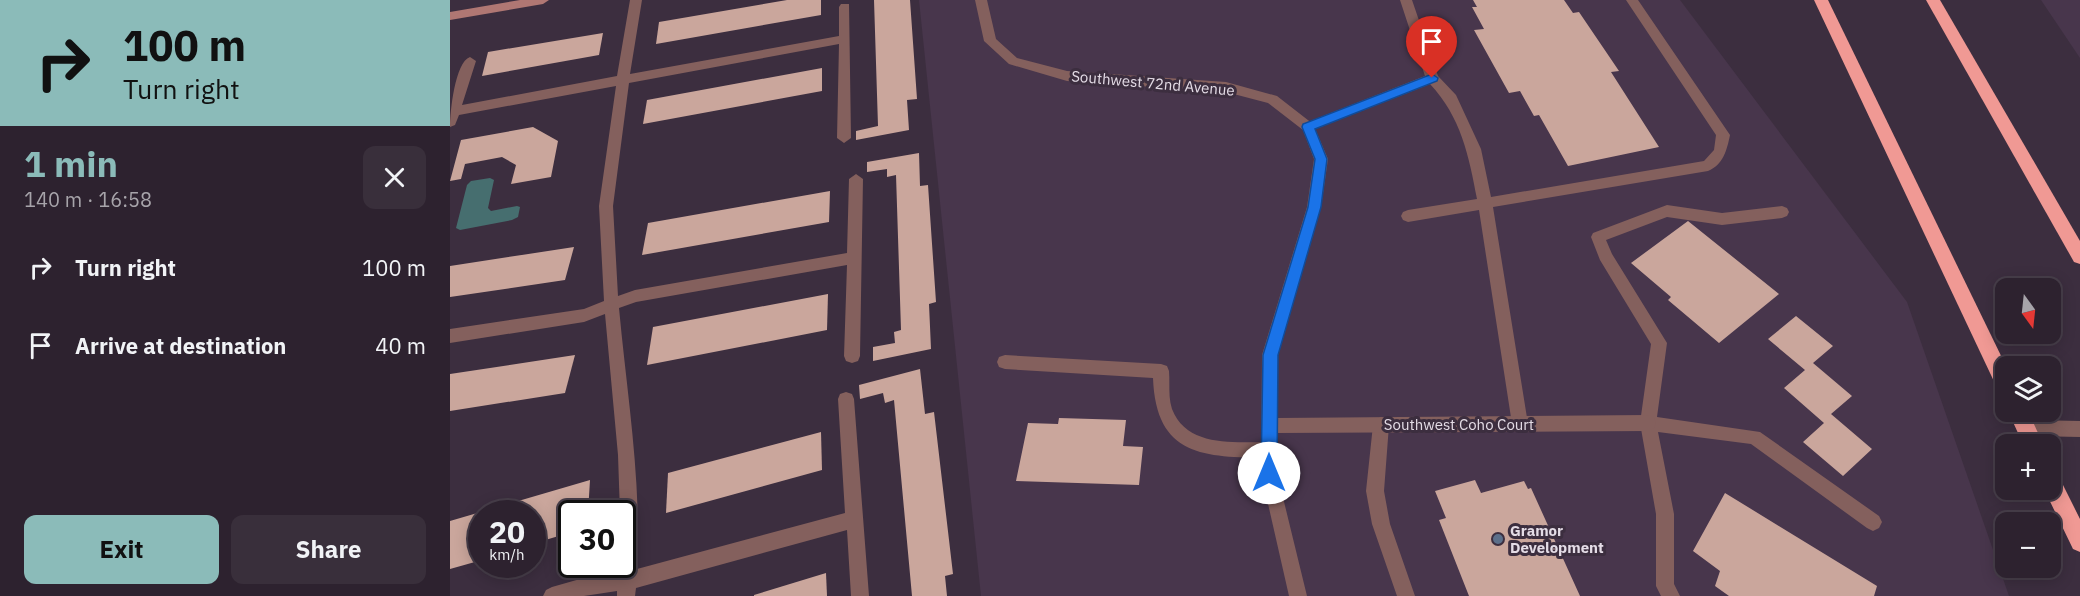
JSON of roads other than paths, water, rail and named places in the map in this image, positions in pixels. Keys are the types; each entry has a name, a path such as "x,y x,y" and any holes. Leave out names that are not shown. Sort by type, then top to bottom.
{"highway":[{"path":"1821,0 1995,363"},
{"path":"1933,0 2080,257"},
{"path":"2060,500 2080,542"}],"main road":[{"path":"450,16 543,0"}],"street":[{"path":"626,589 629,504 622,394 610,305 605,217 617,104 624,79 636,0"},
{"name":"Southwest 72nd Avenue","path":"981,0 990,41 1014,61 1066,76 1226,87 1272,99 1308,127"},
{"path":"1406,0 1432,78 1451,98 1474,149 1485,203 1520,424"},
{"path":"1408,216 1707,166 1720,152 1723,135 1632,0"},
{"path":"844,138 845,7"},
{"path":"470,60 452,116 624,79 844,39"},
{"path":"1298,596 1269,473 1270,355 1314,207 1321,159 1308,127 1432,78"},
{"path":"852,356 856,179"},
{"path":"1671,596 1665,586 1665,514 1648,423 1659,343 1605,256 1598,237 1667,211 1722,219 1782,212"},
{"path":"450,336 584,315 635,296 854,258"},
{"path":"1005,362 1161,371 1164,408 1178,433 1207,449 1269,450"},
{"path":"846,399 860,596"},
{"name":"Southwest Coho Court","path":"1269,426 1648,423 1754,437 1873,522"},
{"path":"1381,425 1375,491 1381,524 1406,596"},
{"path":"2026,428 2080,429"},
{"path":"552,596 594,584 626,589 855,519"}],"place":[{"name":"Gramor Development","path":"1498,539"}]}
